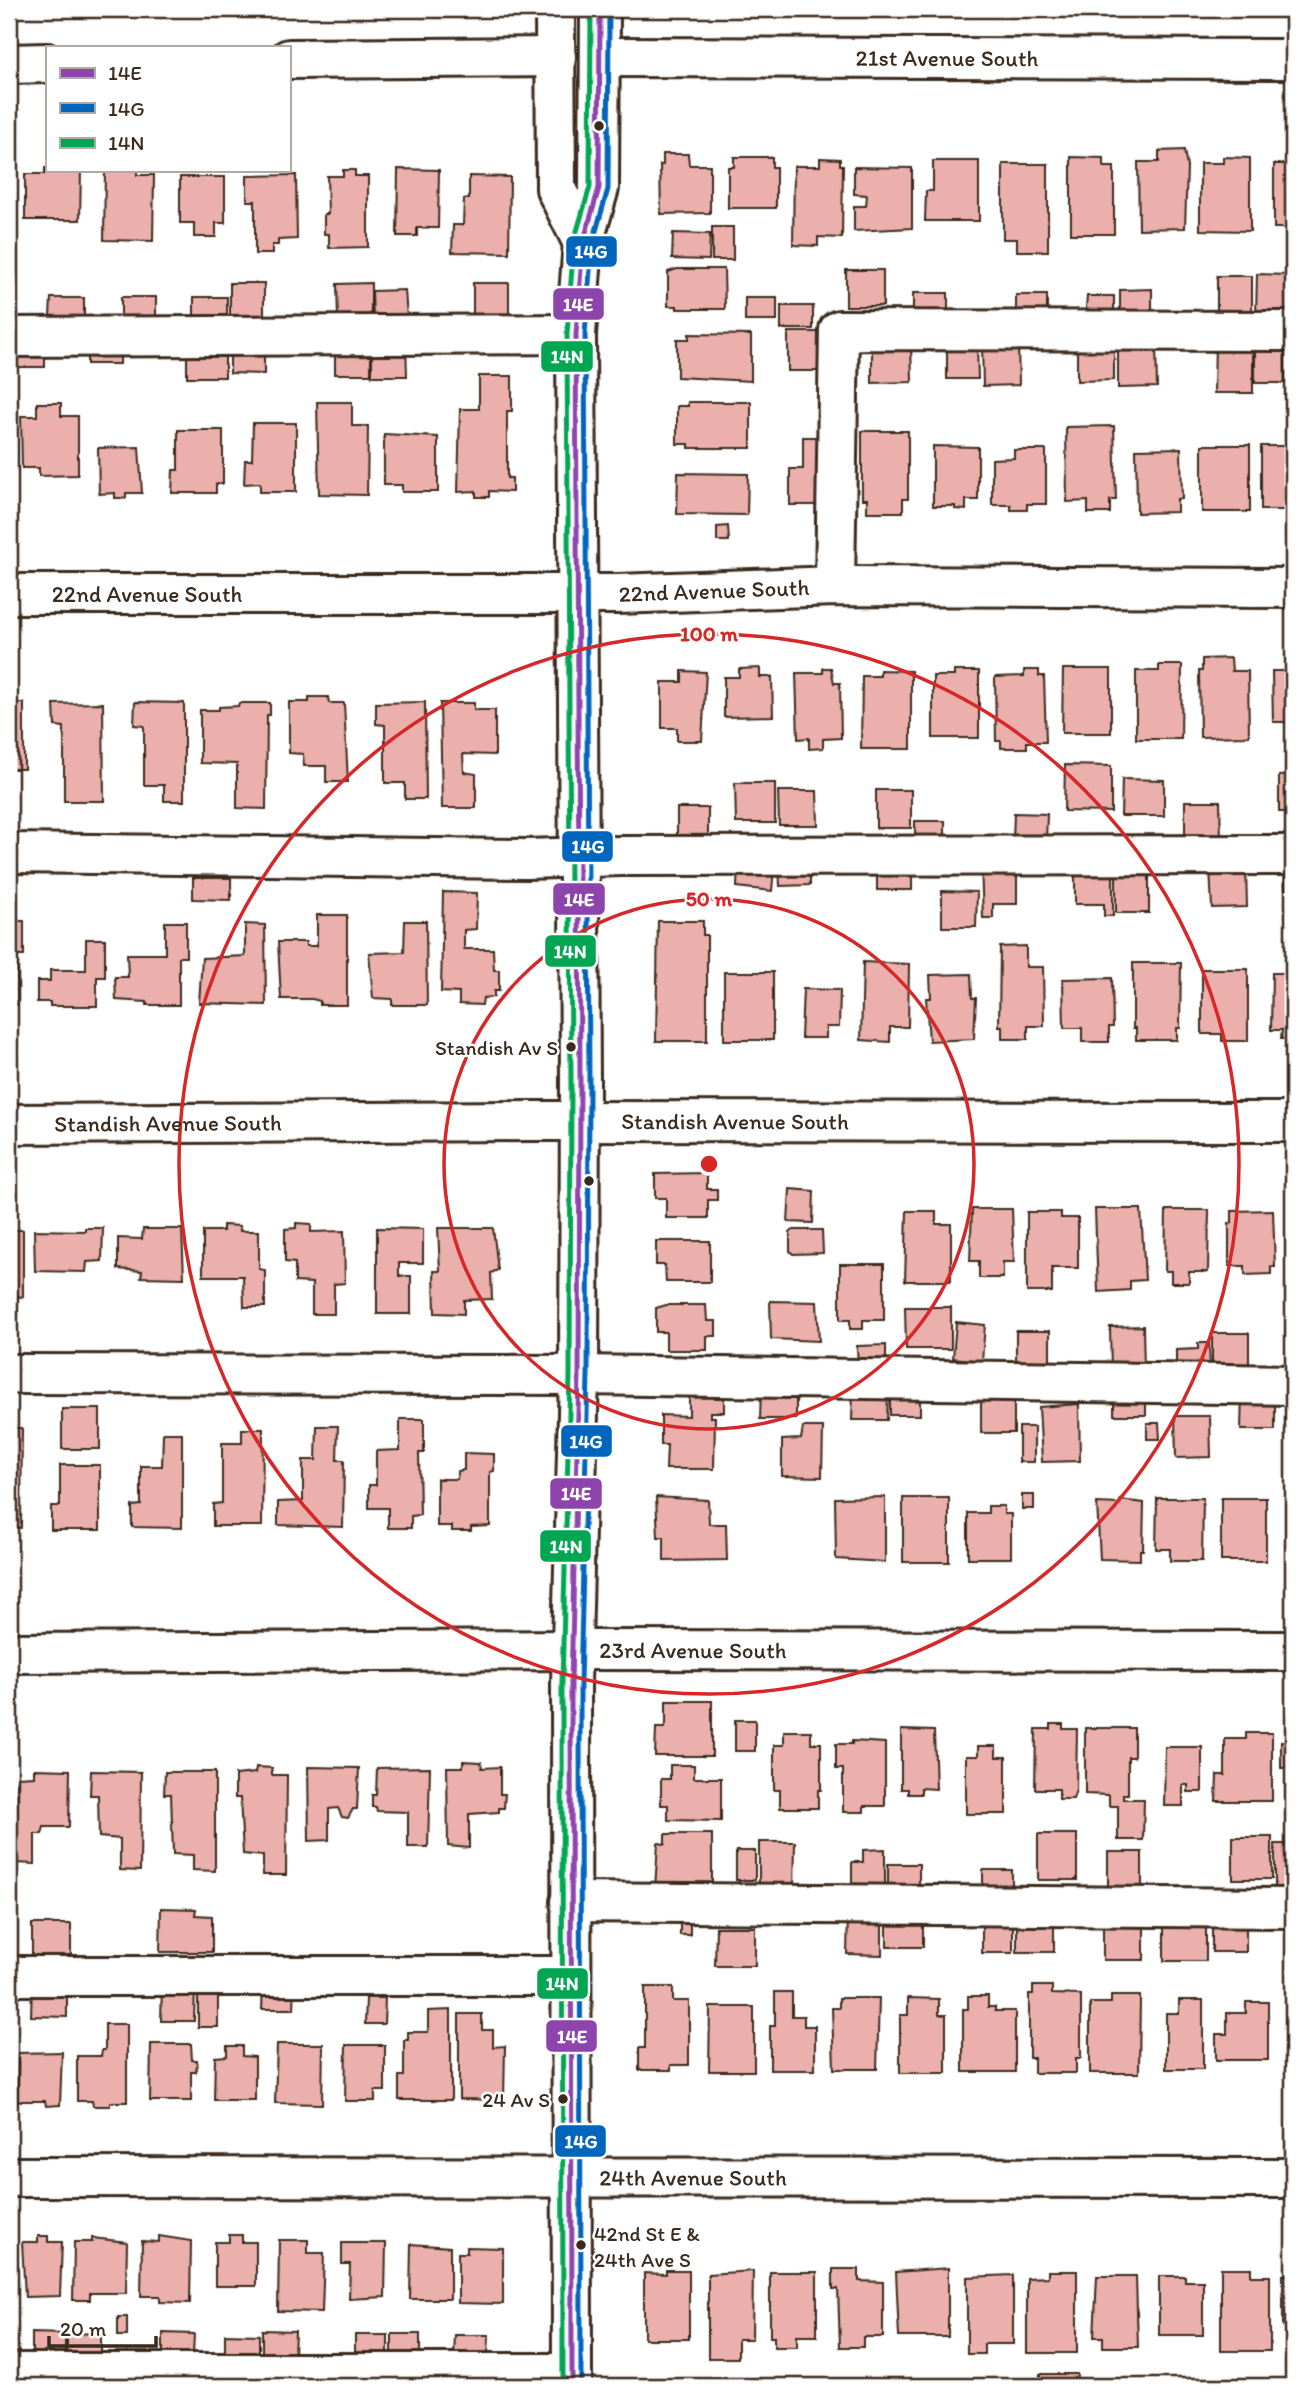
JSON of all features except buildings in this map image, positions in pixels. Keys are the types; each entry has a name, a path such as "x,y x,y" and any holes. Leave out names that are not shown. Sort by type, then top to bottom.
{"street":[{"path":"555,9 556,189 583,243"},
{"path":"9,2373 572,2380 570,1902 572,1650 579,1375 580,1122 576,334 583,243 599,188 600,9"},
{"path":"290,60 556,57"},
{"name":"21st Avenue South","path":"601,57 1293,59"},
{"path":"9,64 46,63"},
{"path":"835,586 839,330 1293,331"},
{"path":"9,337 576,334"},
{"name":"22nd Avenue South","path":"9,594 576,594 835,586 1293,588"},
{"path":"9,853 579,857 1293,855"},
{"name":"Standish Avenue South","path":"9,1124 1293,1122"},
{"path":"9,1374 579,1375 1293,1385"},
{"name":"23rd Avenue South","path":"9,1653 572,1650 1293,1651"},
{"path":"570,1902 1293,1908"},
{"path":"9,1976 570,1976"},
{"name":"24th Avenue South","path":"9,2177 1293,2178"}],"transit line":[{"name":"14N","path":"563,2386 562,1684 570,1375 571,1080 567,334 574,241 590,187 591,9"},
{"name":"14E","path":"572,2386 571,1684 579,1375 580,1080 576,334 583,243 599,188 600,9"},
{"name":"14G","path":"581,2386 580,1684 588,1375 589,1080 585,334 592,245 608,189 609,9"}],"place":[{"name":"Standish Av S","path":"571,1047"},
{"name":"24 Av S","path":"563,2099"},
{"name":"42nd St E & 24th Ave S","path":"581,2245"}]}
